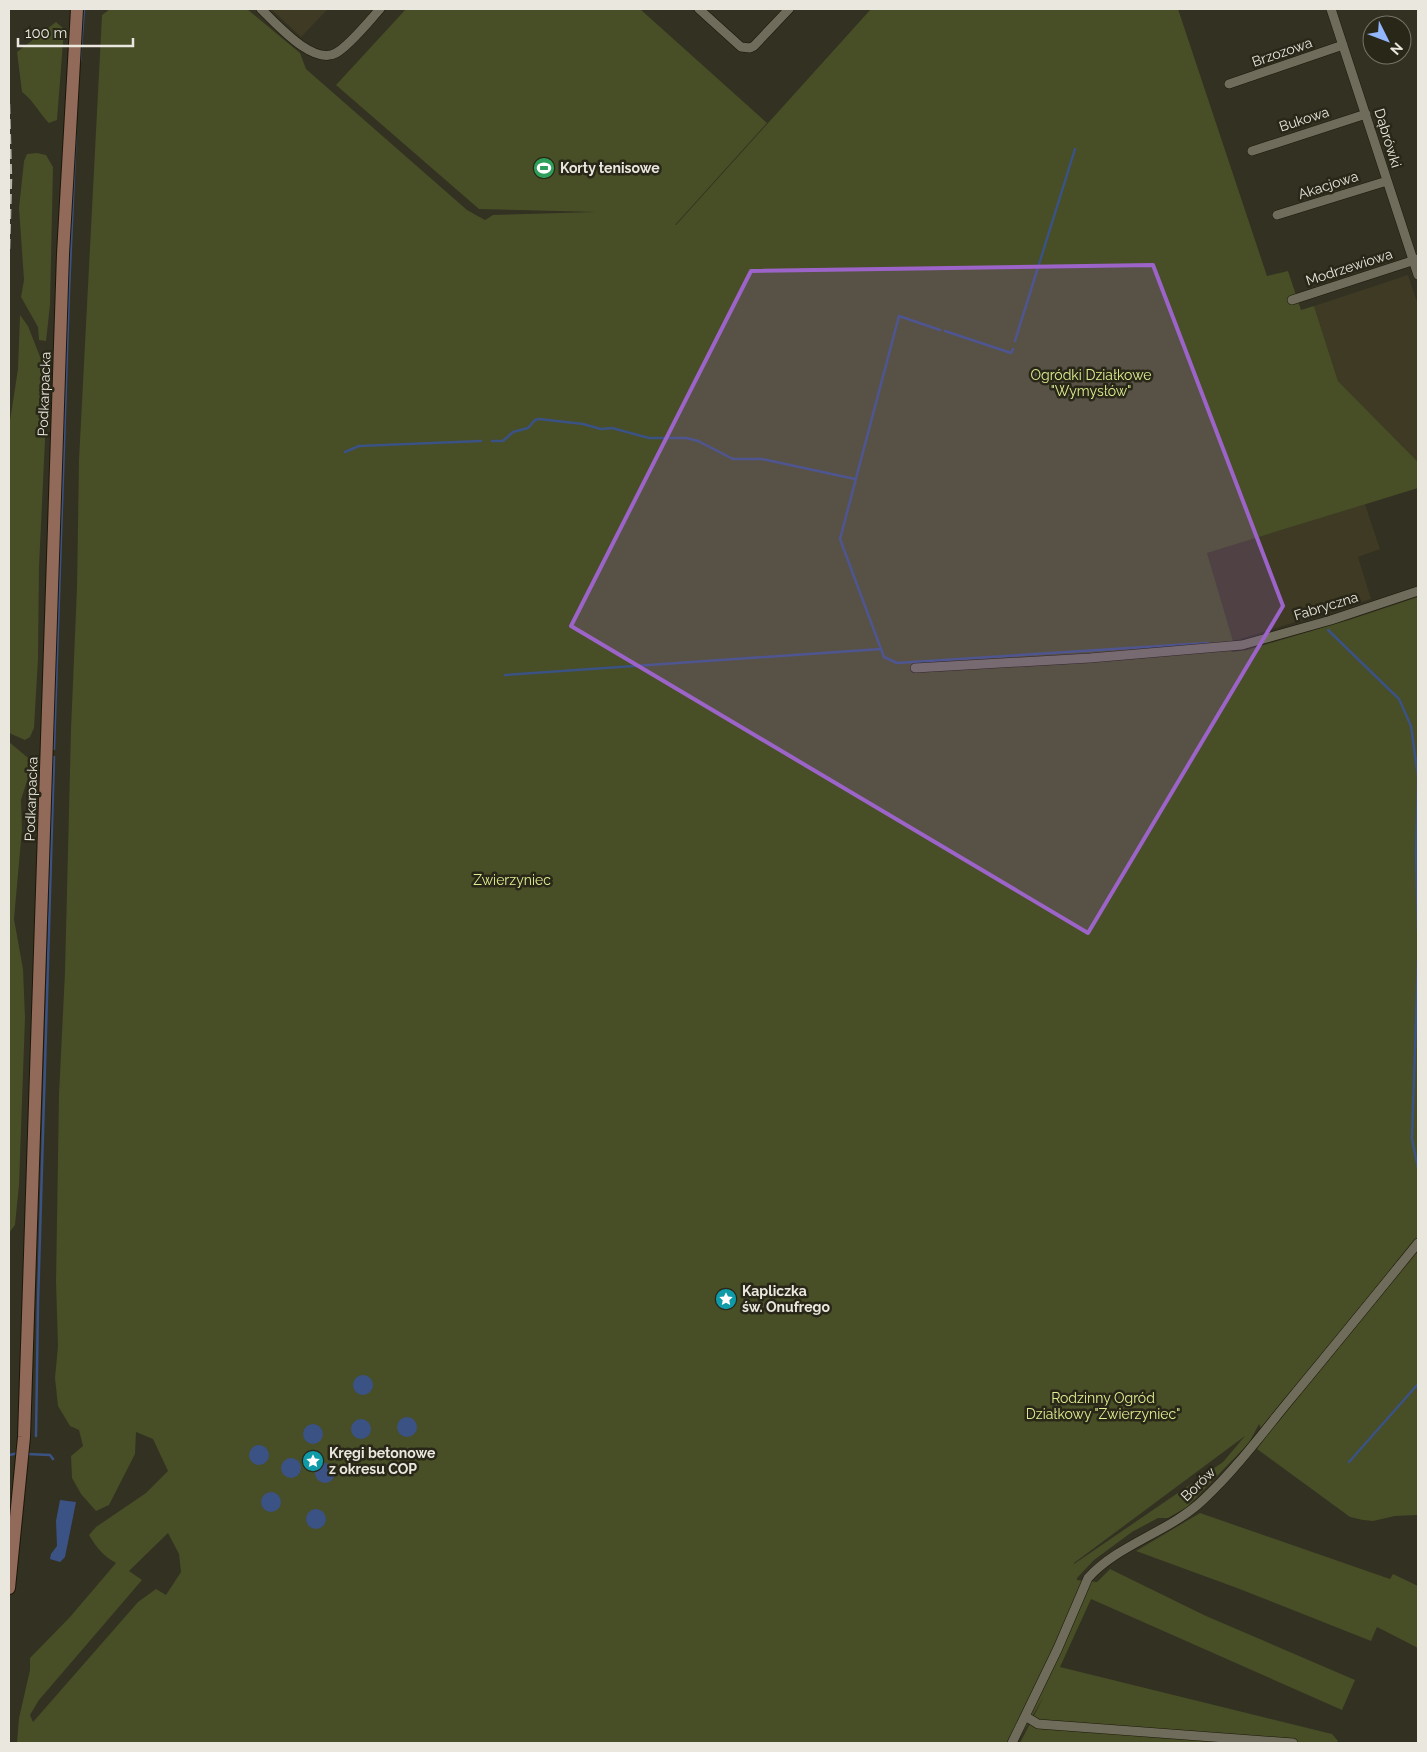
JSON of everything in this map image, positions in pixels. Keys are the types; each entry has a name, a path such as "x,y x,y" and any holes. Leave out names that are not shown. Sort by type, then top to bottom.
{"main road":[{"name":"Podkarpacka","path":"9,1588 24,1437 63,264 77,9"}],"street":[{"path":"260,9 304,47 318,55 328,56 341,49 380,9"},
{"path":"699,9 741,47 745,48 754,46 789,9"},
{"name":"Dąbrówki","path":"1331,9 1386,181 1416,260 1418,274"},
{"name":"Brzozowa","path":"1229,84 1343,46"},
{"name":"Bukowa","path":"1252,151 1366,114"},
{"name":"Akacjowa","path":"1277,215 1386,181"},
{"name":"Modrzewiowa","path":"1292,300 1416,260"},
{"name":"Fabryczna","path":"915,668 1090,658 1242,645 1330,620 1418,591"},
{"name":"Borów","path":"1012,1743 1058,1648 1088,1578 1113,1557 1181,1518 1208,1495 1260,1436 1418,1243"},
{"path":"1025,1716 1038,1724 1293,1743"}],"highlighted area":[{"path":"1153,265 1283,606 1088,933 571,626 751,271"}],"shaded area":[{"path":"271,9 328,9 301,37"},
{"path":"1408,275 1418,305 1418,462 1338,381 1314,306"},
{"path":"1365,504 1380,549 1358,557 1371,599 1233,641 1207,553"}],"green space":[{"name":"Zwierzyniec","path":"110,9 247,9 300,53 306,69 467,210 485,220 493,215 595,212 479,209 336,85 406,9 640,9 767,123 676,225 871,9 1178,9 1267,276 1288,271 1301,310 1314,306 1338,381 1418,462 1418,488 1207,553 1233,641 1227,647 1232,652 1247,650 1352,619 1418,597 1418,1515 1395,1516 1373,1521 1350,1517 1257,1449 1265,1438 1259,1424 1249,1443 1187,1507 1168,1518 1158,1518 1132,1532 1094,1560 1077,1578 1077,1580 1097,1582 1110,1569 1206,1616 1355,1680 1342,1710 1091,1599 1060,1667 1332,1734 1338,1741 1336,1743 1020,1743 1044,1696 1017,1743 17,1743 19,1718 30,1670 30,1658 70,1617 116,1563 107,1558 89,1535 96,1527 146,1493 168,1471 153,1439 136,1432 135,1454 109,1505 96,1511 81,1494 72,1478 71,1456 83,1446 79,1430 70,1426 58,1406 55,1378 58,1346 56,1282 59,1094 65,972 79,460 102,15","holes":["1245,1436 1223,1462 1074,1564 1074,1563","168,1533 179,1554 181,1572 166,1595 156,1589 138,1602 33,1722 30,1715 39,1700 142,1580 129,1571"]},
{"path":"56,22 64,29 57,120 49,123 22,92 17,52"},
{"path":"37,153 46,155 53,167 50,305 46,341 39,340 38,327 21,297 24,280 19,208 24,161 27,154"},
{"path":"20,315 28,326 48,377 34,728 30,737 25,740 9,733 9,427 18,369"},
{"path":"9,742 33,762 21,800 22,829 14,919 23,969 25,1018 19,1185 15,1225 9,1233"},
{"path":"1200,1513 1390,1579 1393,1574 1418,1586 1418,1648 1377,1627 1371,1641 1237,1588 1136,1551"}],"water":[{"path":"363,1375 370,1378 373,1385 370,1392 363,1395 356,1392 353,1385 356,1378"},
{"path":"407,1417 414,1420 417,1427 414,1434 407,1437 400,1434 397,1427 400,1420"},
{"path":"361,1419 368,1422 371,1429 368,1436 361,1439 354,1436 351,1429 354,1422"},
{"path":"313,1424 320,1427 323,1434 320,1441 313,1444 306,1441 303,1434 306,1427"},
{"path":"259,1445 266,1448 269,1455 266,1462 259,1465 252,1462 249,1455 252,1448"},
{"path":"291,1458 298,1461 301,1468 298,1475 291,1478 284,1475 281,1468 284,1461"},
{"path":"325,1463 332,1466 335,1473 332,1480 325,1483 318,1480 315,1473 318,1466"},
{"path":"271,1492 278,1495 281,1502 278,1509 271,1512 264,1509 261,1502 264,1495"},
{"path":"60,1500 76,1502 65,1557 60,1562 50,1559 57,1546 56,1521"},
{"path":"316,1509 323,1512 326,1519 323,1526 316,1529 309,1526 306,1519 309,1512"}],"waterway":[{"path":"80,62 84,9"},
{"path":"54,749 76,128"},
{"path":"1015,341 1075,149"},
{"path":"940,330 899,316 840,539 884,657 897,663 1208,643"},
{"path":"945,331 1011,353 1013,349"},
{"path":"492,441 503,441 513,432 528,428 535,420 539,419 583,424 601,429 612,428 649,438 686,438 698,441 733,459 762,459 855,479"},
{"path":"345,452 359,446 481,441"},
{"path":"1328,630 1399,699 1411,726 1418,777 1416,854 1418,932"},
{"path":"505,675 881,649"},
{"path":"36,1436 38,1303 54,757"},
{"path":"1418,959 1412,1139 1418,1168"},
{"path":"1349,1462 1418,1384"},
{"path":"9,1455 19,1453"},
{"path":"27,1454 50,1455 53,1459"}],"railway":[{"path":"9,104 11,179 9,251"}],"place":[{"name":"Korty tenisowe","path":"544,168"},
{"name":"Kapliczka św. Onufrego","path":"726,1299"},
{"name":"Kręgi betonowe z okresu COP","path":"313,1461"}],"park label":[{"name":"Ogródki Działkowe \"Wymysłów\"","path":"1091,384"},
{"name":"Rodzinny Ogród Działkowy \"Zwierzyniec\"","path":"1103,1406"}]}
